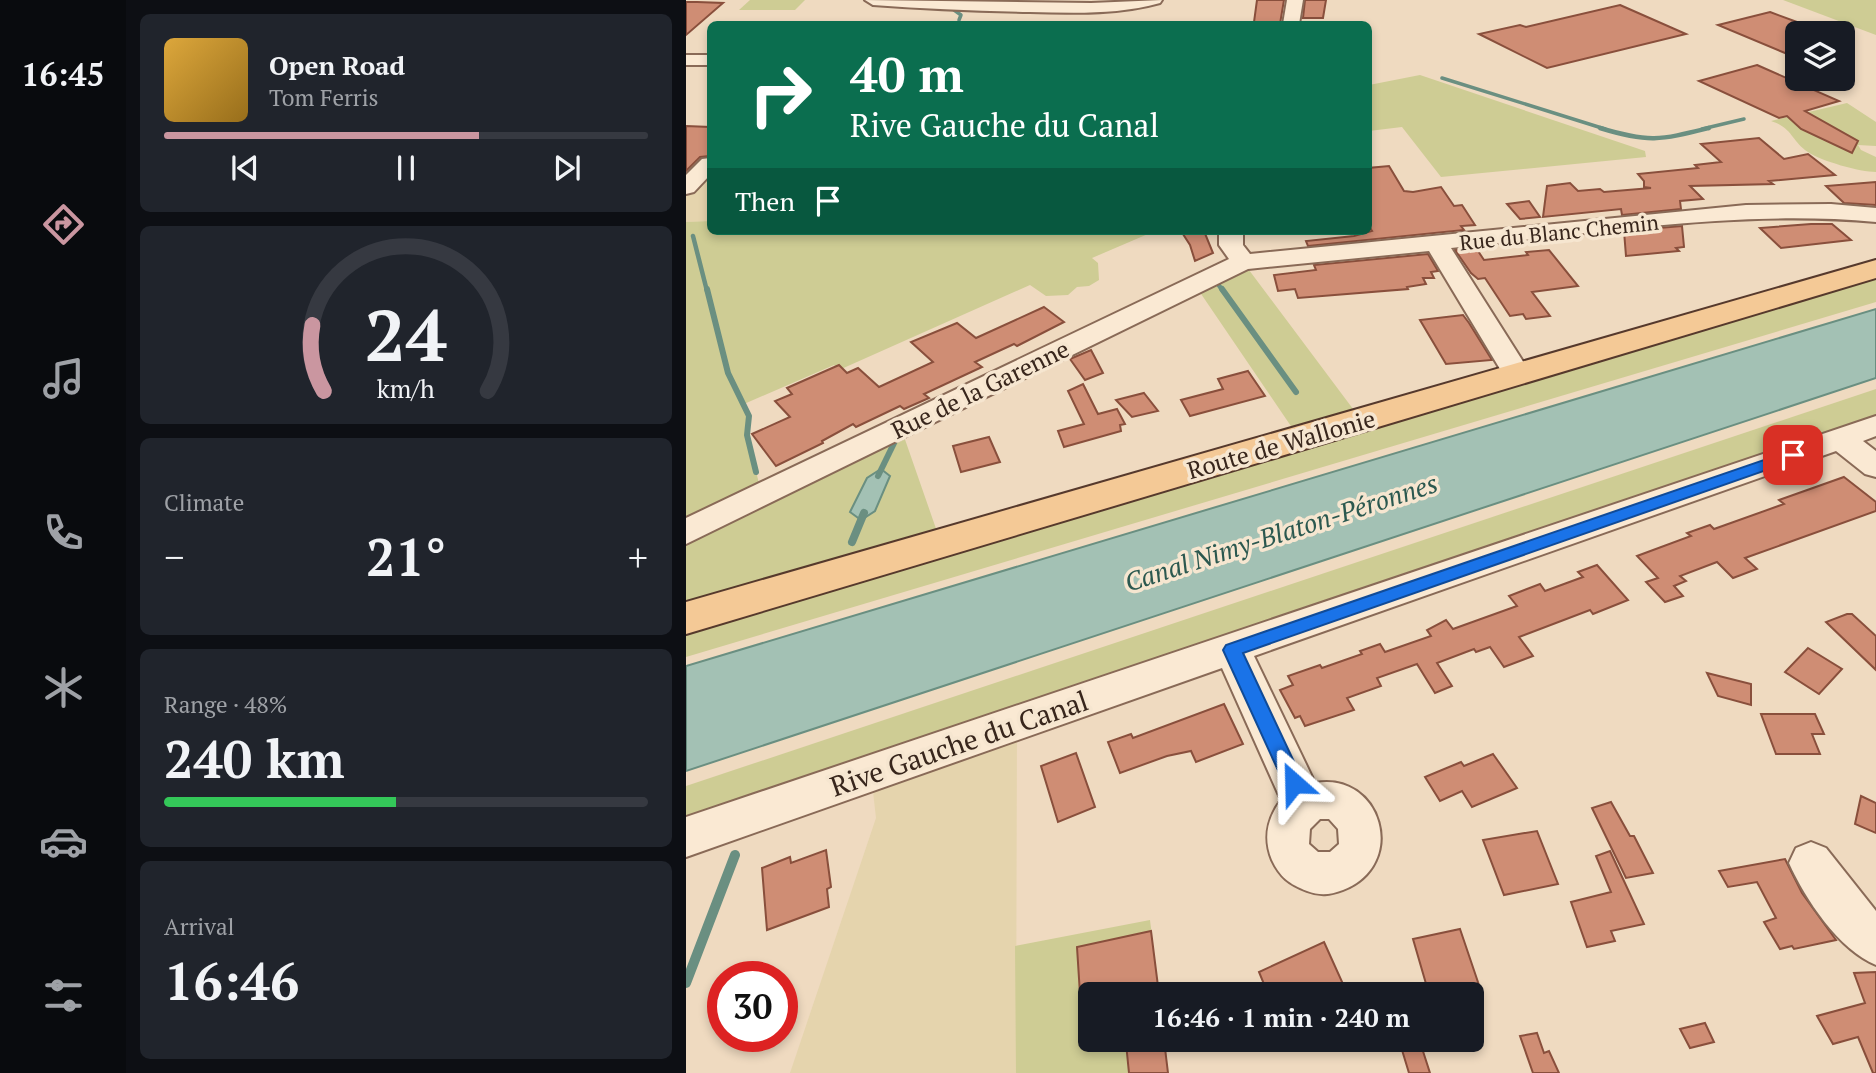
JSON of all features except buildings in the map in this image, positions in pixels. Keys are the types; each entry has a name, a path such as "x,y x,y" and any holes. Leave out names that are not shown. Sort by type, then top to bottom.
{"main road":[{"name":"Route de Wallonie","path":"696,612 1876,269"}],"street":[{"path":"873,0 999,8 1110,8 1154,0"},
{"path":"1292,21 1295,0"},
{"path":"973,21 990,16 999,8"},
{"path":"686,60 707,60"},
{"path":"686,187 707,167"},
{"name":"Rue du Blanc Chemin","path":"1243,262 1746,212 1831,211 1876,215"},
{"path":"1231,235 1231,245 1243,262"},
{"path":"1437,244 1517,374"},
{"name":"Rue de la Garenne","path":"686,532 1243,262"},
{"name":"Rive Gauche du Canal","path":"686,837 1876,426"},
{"path":"1841,439 1876,467"},
{"path":"1232,650 1305,806"},
{"path":"1811,863 1852,920 1876,942"}],"shaded area":[{"path":"750,0 805,0 795,10 739,10"},
{"path":"1783,0 1876,0 1876,35 1855,27 1855,21 1839,21"},
{"path":"1420,75 1645,151 1646,157 1441,177 1402,127 1372,131 1372,84"},
{"path":"1847,103 1876,122 1876,146 1858,145 1861,150 1876,157 1876,172 1822,159 1802,148 1784,127 1771,121"},
{"path":"707,167 707,221 686,222 686,187"},
{"path":"707,221 707,235 1146,235 1092,258 1098,263 1099,280 1089,286 1077,287 1068,295 1046,296 1030,285 839,370 834,365 744,404 749,416 750,448 762,495 901,428 941,543 1299,438 1195,285 1243,262 1362,421 1876,269 1876,302 686,657 686,222"},
{"path":"1876,389 1876,426 686,837 686,786"},
{"path":"1017,724 1016,1073 790,1073 876,818 871,774"},
{"path":"1150,920 1158,982 1078,982 1078,1052 1166,1052 1168,1073 1016,1073 1015,946"}],"water":[{"name":"Canal Nimy-Blaton-Péronnes","path":"1876,309 1876,378 686,771 686,666"},
{"path":"881,469 890,476 875,511 861,520 850,512 867,478"}],"waterway":[{"path":"954,10 961,15 959,20"},
{"path":"1442,78 1605,129"},
{"path":"1702,129 1744,119"},
{"path":"1600,128 1643,138 1678,135 1709,128"},
{"path":"693,236 707,291"},
{"path":"1215,280 1223,291"},
{"path":"707,289 728,373 749,416 747,435 756,472"},
{"path":"1222,289 1296,392"},
{"path":"878,476 897,437"},
{"path":"852,542 864,513"},
{"path":"686,983 735,855"}],"route":[{"path":"1294,783 1232,650 1793,455"}]}
